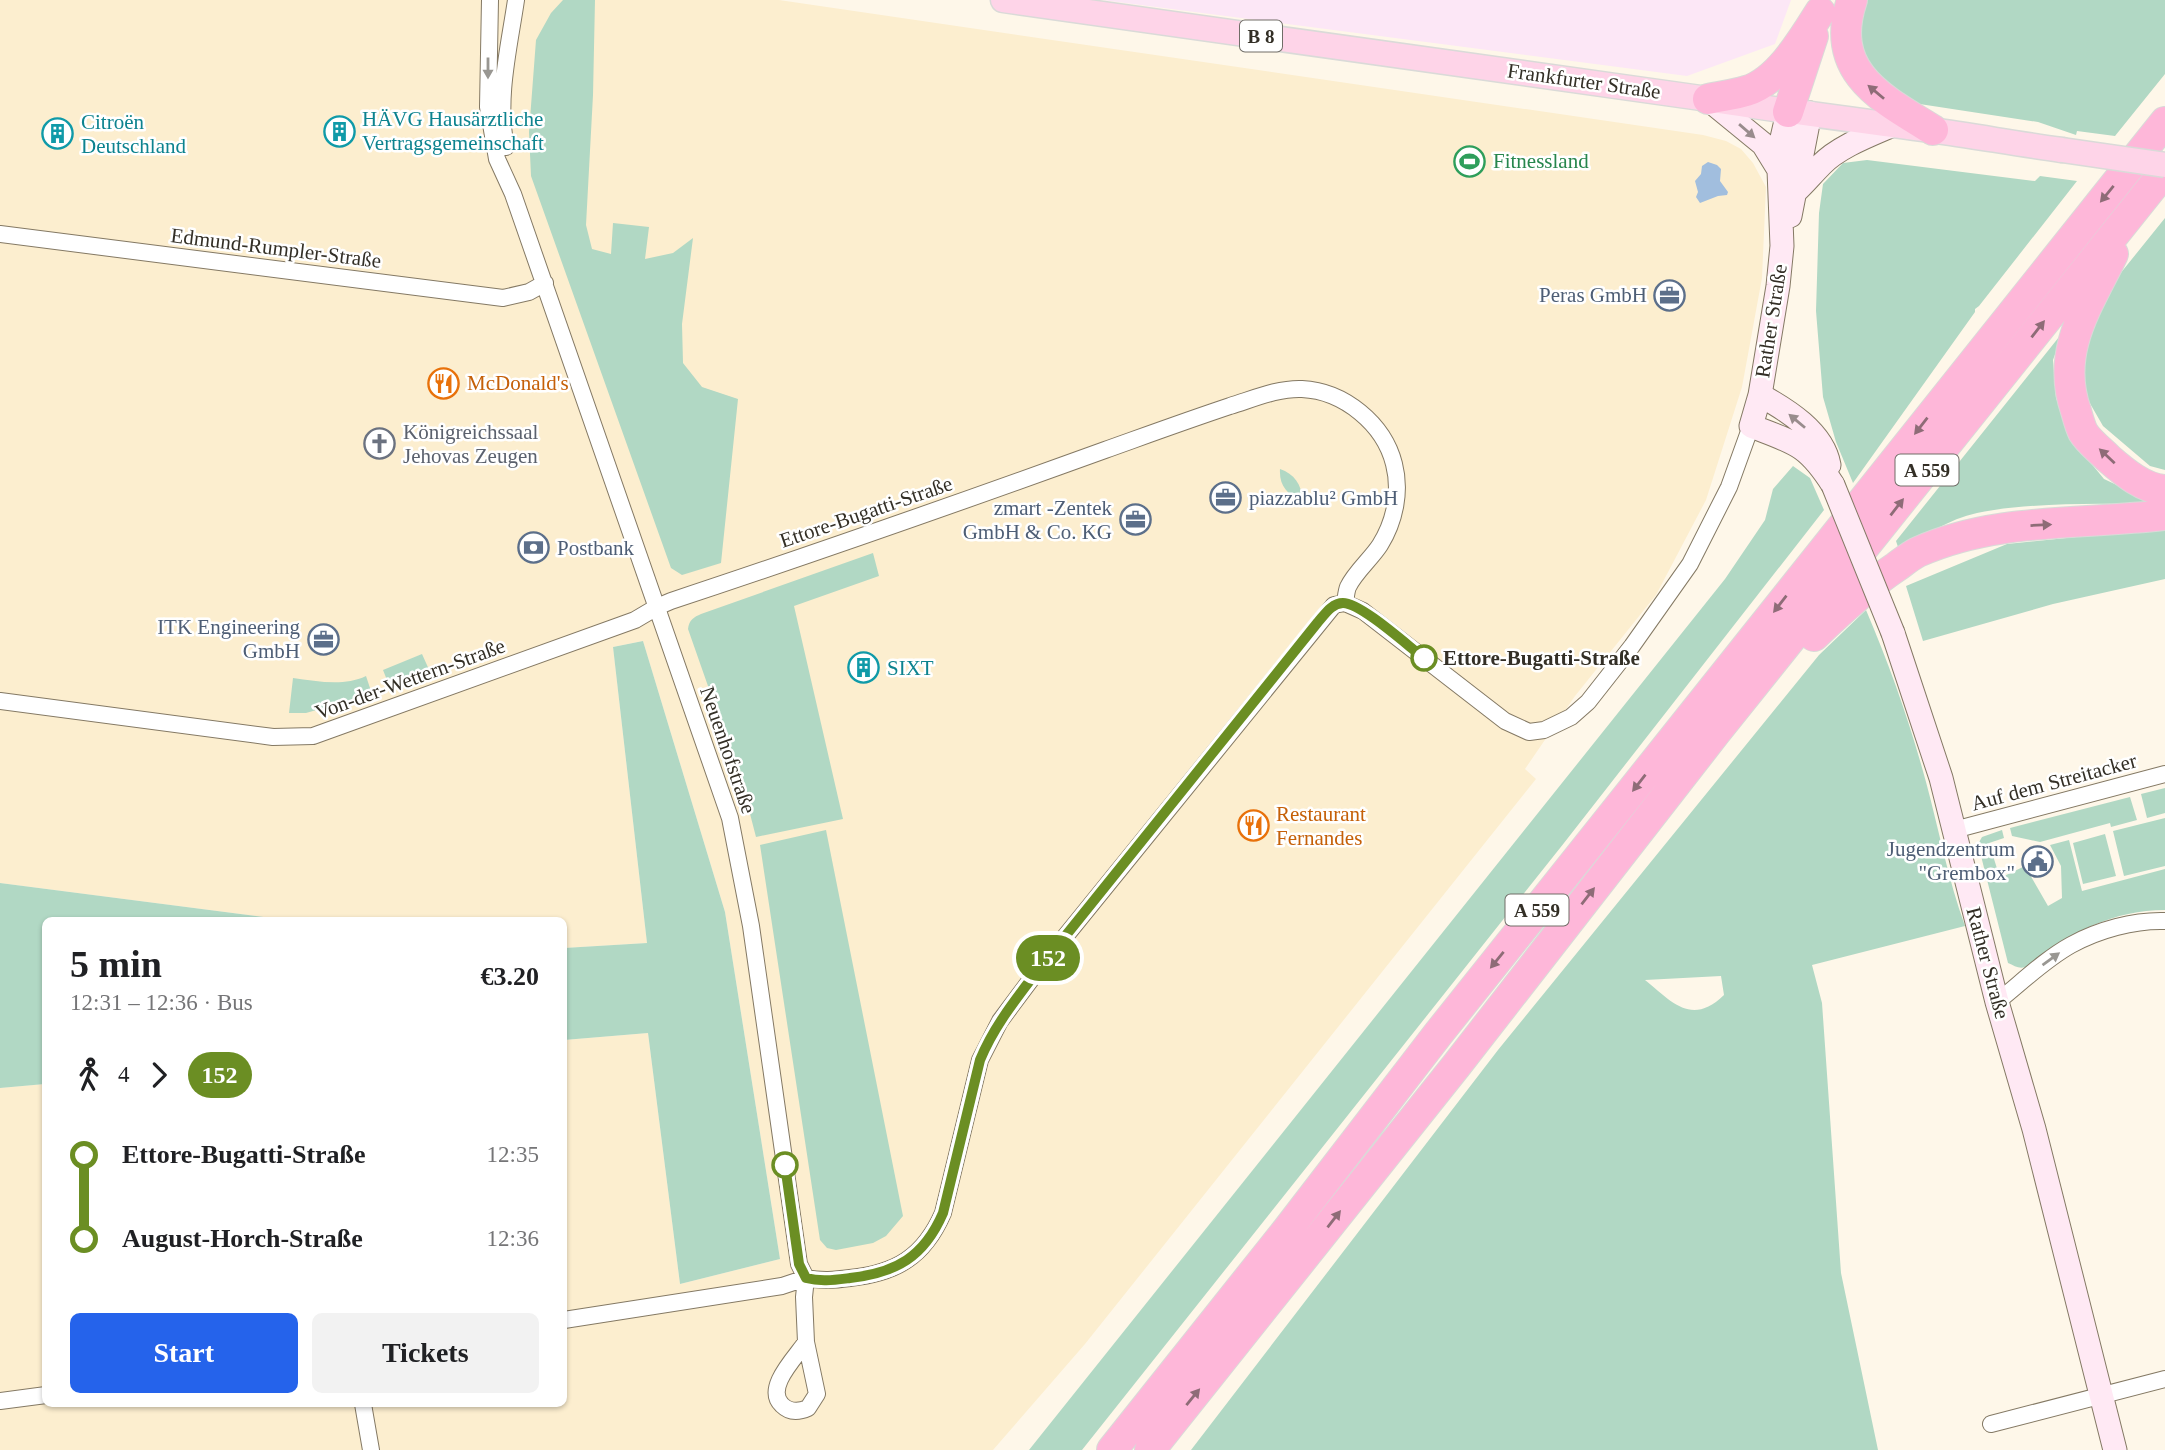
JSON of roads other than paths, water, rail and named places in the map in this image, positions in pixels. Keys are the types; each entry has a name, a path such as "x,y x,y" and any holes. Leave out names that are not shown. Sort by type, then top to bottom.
{"highway":[{"path":"1708,99 1747,91 1760,85 1837,5"},
{"path":"1799,112 1841,21 1837,5"},
{"path":"1837,5 1846,28 1848,51 1858,75 1886,101 1933,130"},
{"name":"A 559","path":"1112,1450 1447,1023 2165,122"},
{"name":"A 559","path":"1150,1450 1456,1066 1716,732 2165,171"},
{"path":"2136,206 2078,324 2068,360 2071,398 2084,433 2110,459 2143,483 2165,490"},
{"path":"1716,732 1856,597 1916,553 1973,534 2011,526 2125,520 2165,515"}],"main road":[{"name":"Frankfurter Straße","path":"1003,0 2165,165"}],"street":[{"name":"Neuenhofstraße","path":"490,0 488,107 497,159 513,194 545,283 730,818 751,926 799,1264 806,1278 806,1342"},
{"name":"Neuenhofstraße","path":"513,194 503,132 502,96 516,0"},
{"path":"1708,99 1763,145 1779,170"},
{"name":"Rather Straße","path":"1782,246 1779,170 1782,138 1799,112"},
{"name":"Rather Straße","path":"1751,426 1760,395 1782,246 1794,193 1799,112"},
{"path":"1794,193 1830,157 1893,125"},
{"name":"Edmund-Rumpler-Straße","path":"0,234 503,298 529,292 545,283"},
{"name":"Ettore-Bugatti-Straße","path":"567,1320 782,1286 806,1278 820,1281 867,1276 902,1264 925,1246 943,1213 980,1060 988,1041 1038,970 1318,622 1334,606 1345,603 1348,587 1381,544 1389,527 1398,491 1394,464 1377,427 1360,412 1329,394 1298,389 1270,393 657,607"},
{"name":"Rather Straße","path":"1760,395 1778,405 1821,443 1833,485 1894,633 1954,830 1997,1002 2034,1129 2115,1450"},
{"path":"1345,603 1363,611 1504,721 1530,732 1544,730 1571,717 1588,702 1690,564 1729,487 1751,426 1794,443 1824,459"},
{"name":"Von-der-Wettern-Straße","path":"0,701 272,737 313,736 635,620 657,607"},
{"name":"Auf dem Streitacker","path":"1954,830 2165,774"},
{"path":"1997,1002 2071,945 2128,925 2165,921"},
{"path":"1991,1424 2165,1379"},
{"path":"0,1401 42,1396"},
{"path":"364,1407 371,1450"}],"water":[{"path":"1708,162 1721,169 1720,181 1728,192 1727,195 1700,203 1696,197 1698,192 1695,181 1701,174 1702,166"}],"place":[{"name":"HÄVG Hausärztliche Vertragsgemeinschaft","path":"339,131"},
{"name":"Citroën Deutschland","path":"58,134"},
{"name":"Fitnessland","path":"1470,161"},
{"name":"Peras GmbH","path":"1670,295"},
{"name":"McDonald's","path":"444,383"},
{"name":"Königreichssaal Jehovas Zeugen","path":"380,444"},
{"name":"piazzablu² GmbH","path":"1226,498"},
{"name":"zmart -Zentek GmbH & Co. KG","path":"1135,520"},
{"name":"Postbank","path":"534,548"},
{"name":"ITK Engineering GmbH","path":"323,639"},
{"name":"Ettore-Bugatti-Straße","path":"1424,658"},
{"name":"SIXT","path":"864,668"},
{"name":"Restaurant Fernandes","path":"1253,826"},
{"name":"Jugendzentrum \"Grembox\"","path":"2038,861"}]}
